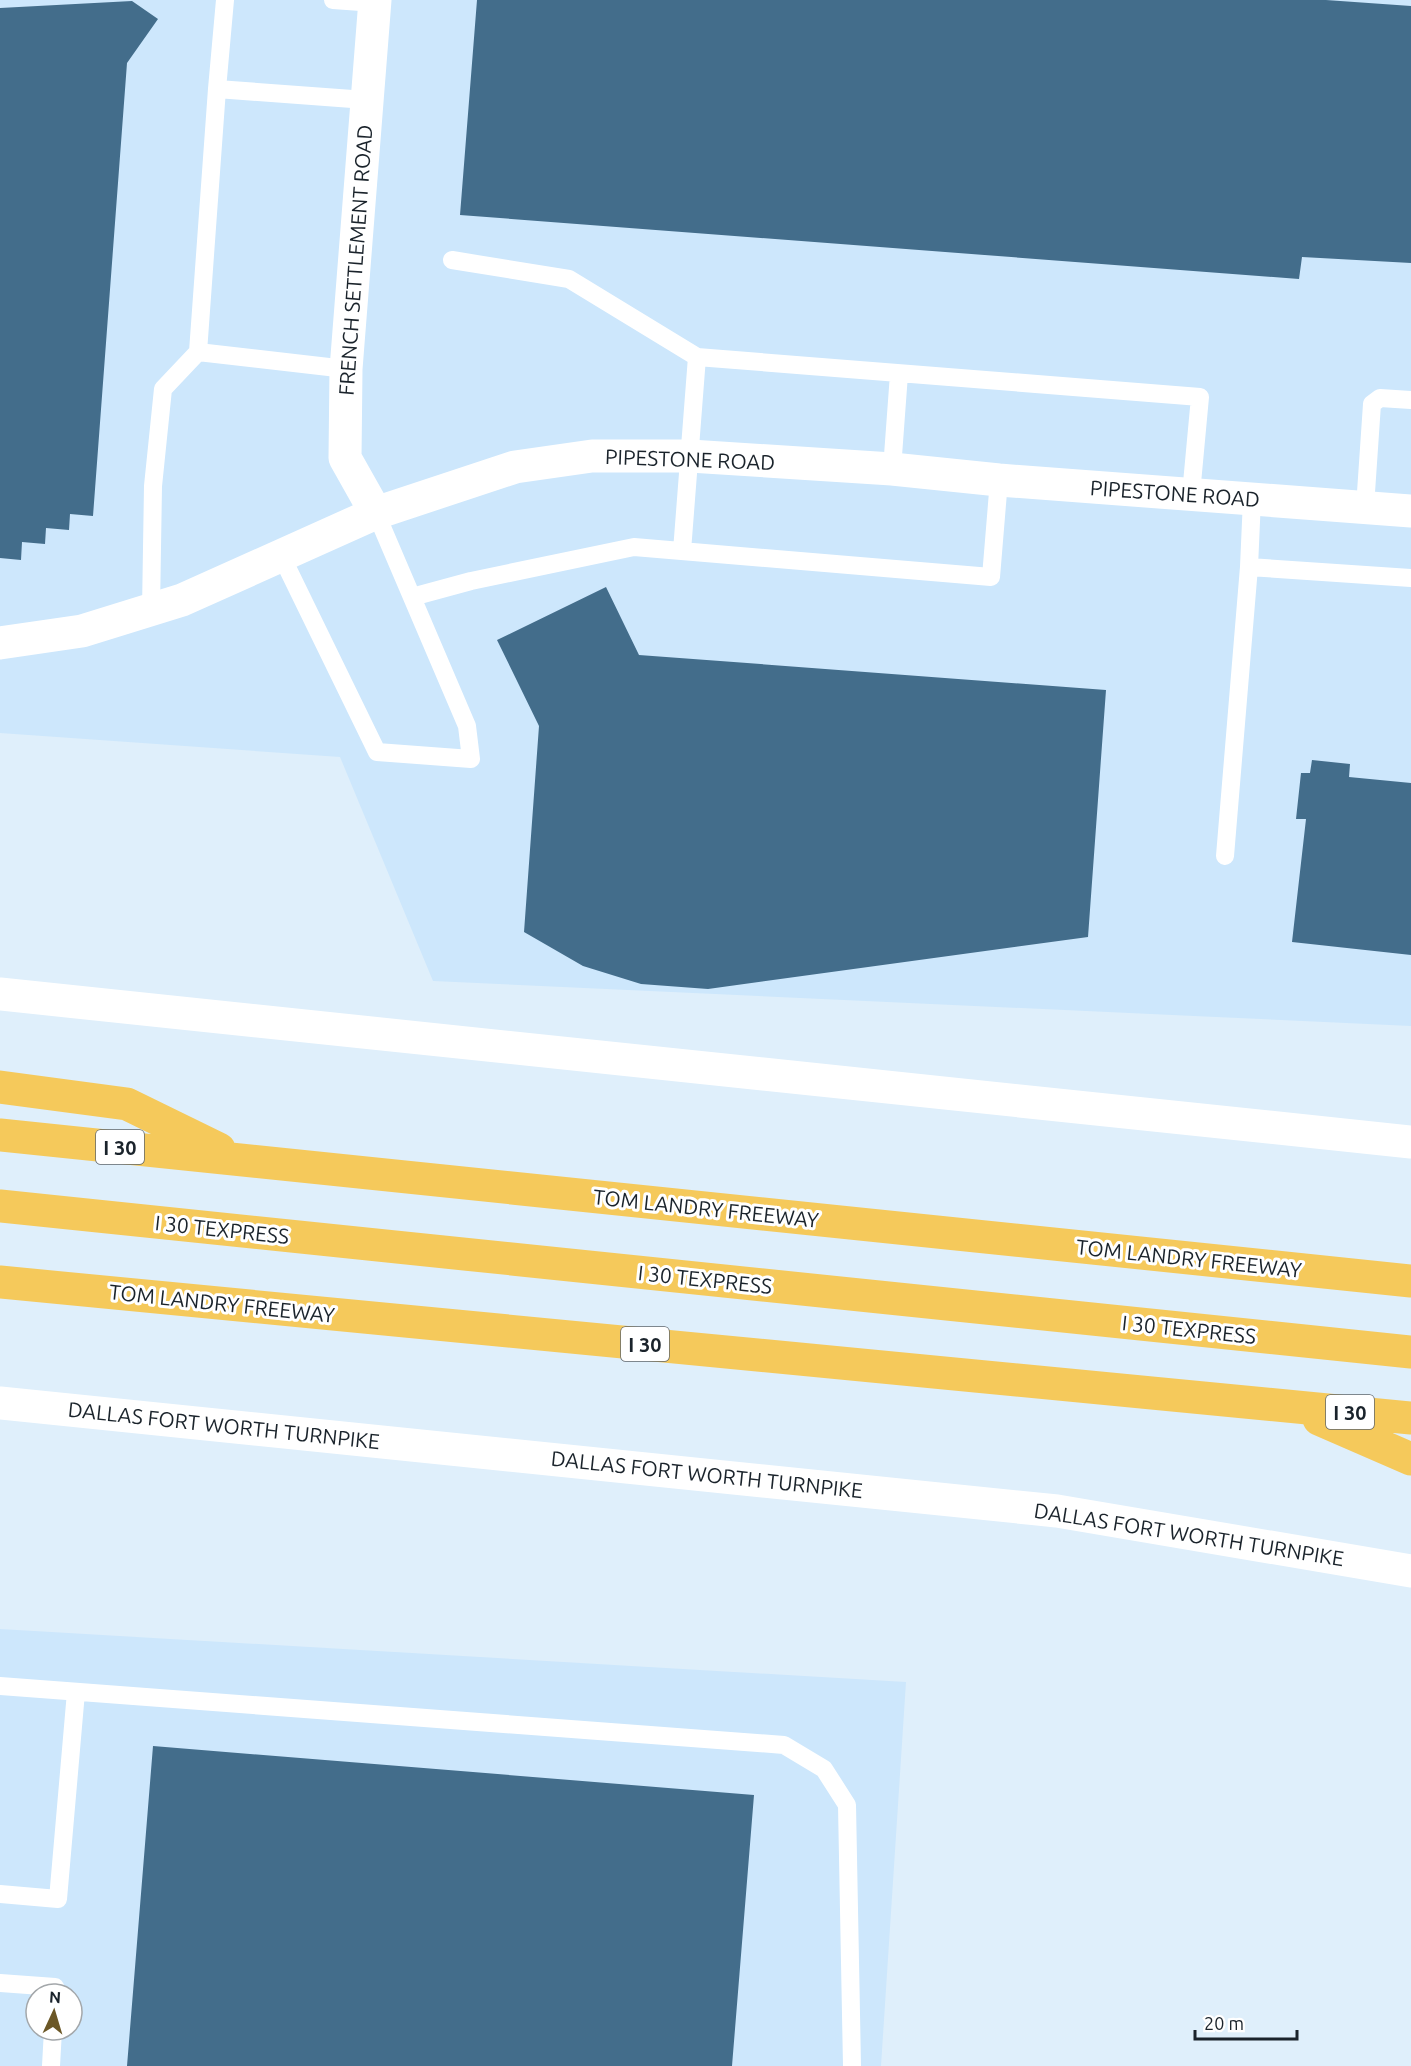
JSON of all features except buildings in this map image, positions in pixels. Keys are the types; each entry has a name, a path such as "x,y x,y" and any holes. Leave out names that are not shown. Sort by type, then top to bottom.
{"highway":[{"path":"0,1087 127,1104 240,1159"},
{"name":"TOM LANDRY FREEWAY","path":"0,1136 1411,1281"},
{"name":"I 30 TEXPRESS","path":"0,1206 1411,1352"},
{"name":"TOM LANDRY FREEWAY","path":"0,1281 1411,1419"},
{"path":"1290,1406 1411,1460"}],"main road":[{"name":"FRENCH SETTLEMENT ROAD","path":"375,2 346,369 345,458 375,513"},
{"name":"PIPESTONE ROAD","path":"0,643 82,631 152,610 182,600 375,513 515,467 592,456 690,456 892,469 999,480 1411,511"},
{"path":"0,994 1411,1142"},
{"name":"DALLAS FORT WORTH TURNPIKE","path":"0,1403 1057,1511 1411,1571"}],"lane":[{"path":"152,610 153,486 163,389 198,352 225,0"},
{"path":"333,0 375,2"},
{"path":"217,89 366,100"},
{"path":"452,260 569,279 697,357 1200,397 1191,494"},
{"path":"198,352 346,369"},
{"path":"682,551 697,357"},
{"path":"892,469 899,374"},
{"path":"1365,507 1372,404 1380,398 1411,400"},
{"path":"412,597 471,580 634,547 991,577 999,480"},
{"path":"1225,856 1249,567 1252,499"},
{"path":"281,555 376,752 471,759 467,726 375,513"},
{"path":"1249,567 1411,578"},
{"path":"0,1686 784,1744 824,1769 847,1804 852,2066"},
{"path":"0,1894 57,1899 76,1692"},
{"path":"0,1983 24,1985"},
{"path":"51,2066 52,2042"}],"shaded area":[{"path":"0,0 1411,0 1411,1026 433,981 340,757 0,733"},
{"path":"0,1629 906,1682 881,2066 0,2066"}]}
